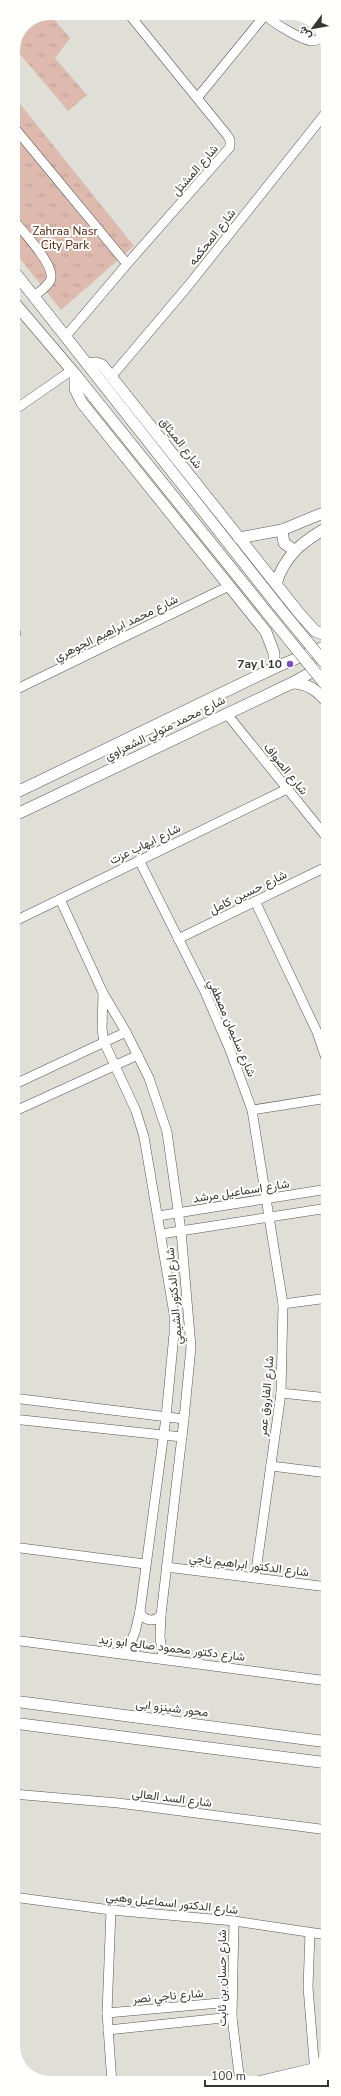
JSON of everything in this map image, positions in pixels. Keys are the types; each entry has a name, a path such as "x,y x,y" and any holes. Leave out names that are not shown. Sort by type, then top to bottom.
{"main road":[{"path":"20,279 321,658"},
{"path":"20,309 74,372 321,687"},
{"name":"شارع الميثاق","path":"87,364 96,363 102,365 299,613 315,631 321,633"},
{"path":"74,372 75,389 82,403 270,638 274,653 274,668"},
{"path":"239,538 282,530 321,514"},
{"path":"282,530 284,543 294,550"},
{"path":"276,584 283,565 294,550 321,532"},
{"path":"270,638 278,637 289,630 297,619 299,613"},
{"name":"شارع محمد متولي الشعراوي","path":"20,791 274,668 321,648"},
{"name":"شارع محمد متولي الشعراوي","path":"20,813 226,713 292,683 321,667"},
{"path":"292,683 308,686 321,692"},
{"path":"200,704 197,711 198,715 202,720 210,722"},
{"path":"176,715 182,716 188,722 189,728 186,733"},
{"name":"محور شينزو ابى","path":"20,1702 321,1741"},
{"path":"20,1724 321,1762"}],"street":[{"name":"شارع المشتل","path":"66,336 126,264 230,147 230,140 227,135 198,97 134,20"},
{"path":"198,97 259,20"},
{"path":"274,20 306,39 315,40 318,38"},
{"name":"شارع المحكمه","path":"111,377 188,286 321,119"},
{"path":"20,135 126,264"},
{"path":"20,228 44,259 52,274 50,282 34,296"},
{"path":"20,407 74,372"},
{"name":"شارع محمد ابراهيم الجوهري","path":"20,688 228,586"},
{"name":"شارع الصواف","path":"226,713 321,830"},
{"name":"شارع ايهاب عزت","path":"20,919 287,789"},
{"name":"شارع سليمان مصطفي","path":"139,860 205,992 230,1050 252,1110 269,1217"},
{"name":"شارع حسين كامل","path":"178,939 321,869"},
{"name":"شارع الدكتور الشيمي","path":"60,899 103,993 138,1055 159,1104 167,1132 181,1231 191,1335 182,1437 161,1615 160,1637 163,1658"},
{"path":"256,901 321,1044"},
{"name":"شارع الدكتور الشيمي","path":"103,993 102,1029 104,1042 136,1111 144,1137 158,1216 174,1324 174,1349 164,1435 145,1564 140,1611 135,1632 126,1654"},
{"path":"20,1082 126,1032"},
{"path":"20,1109 138,1055"},
{"path":"252,1110 321,1099"},
{"name":"شارع اسماعيل مرشد","path":"158,1216 321,1190"},
{"path":"160,1234 321,1209"},
{"name":"شارع الفاروق عمر","path":"255,1578 281,1393 283,1304 269,1217"},
{"path":"283,1304 321,1299"},
{"path":"281,1393 321,1397"},
{"path":"20,1399 184,1418"},
{"path":"20,1420 182,1437"},
{"path":"271,1466 321,1472"},
{"path":"20,1548 145,1564"},
{"name":"شارع الدكتور ابراهيم ناجي","path":"166,1567 321,1586"},
{"path":"140,1611 142,1616 150,1620 156,1619 161,1615"},
{"name":"شارع دكتور محمود صالح ابو زيد","path":"20,1641 163,1658 321,1680"},
{"name":"شارع السد العالى","path":"20,1795 118,1804 321,1829"},
{"name":"شارع الدكتور اسماعيل وهبي","path":"20,1898 112,1910 234,1921 321,1934"},
{"path":"111,2076 107,2013 112,1910"},
{"name":"شارع حسان بن ثابت","path":"234,1921 232,2017 239,2076"},
{"path":"310,1933 308,1987 314,2066"},
{"name":"شارع ناجي نصر","path":"107,2013 232,2002"},
{"path":"108,2030 232,2017"},
{"path":"284,2076 307,2071"}],"green space":[{"path":"55,20 70,38 55,58 87,95 68,111 20,54 22,39 25,33 33,25 39,22"},
{"name":"Zahraa Nasr City Park","path":"20,104 134,246 61,310 20,259"}],"place":[{"name":"7ay l 10","path":"290,664"}]}
